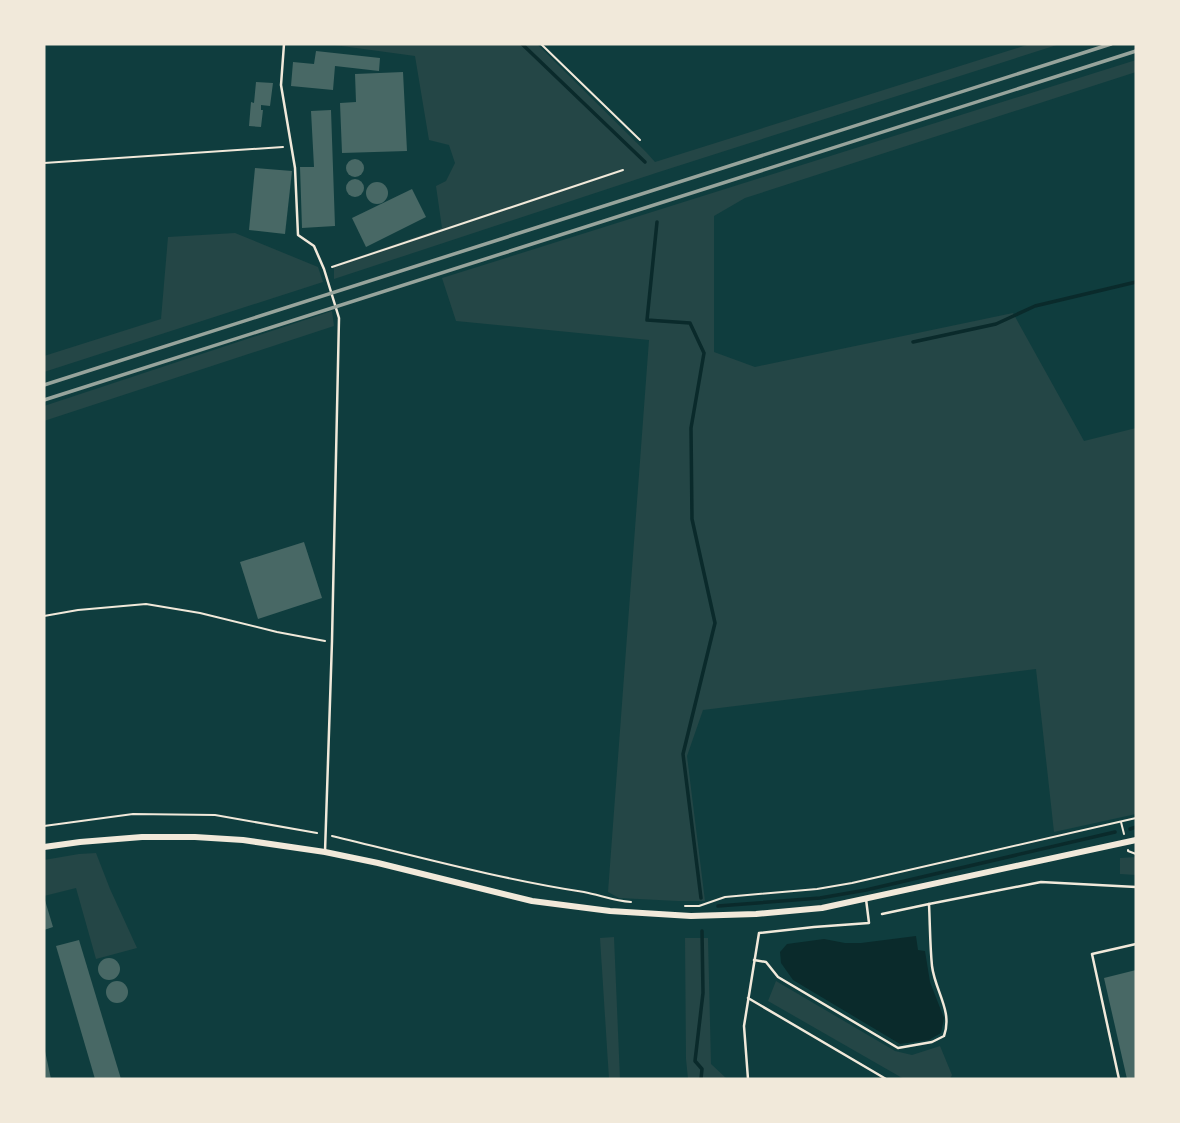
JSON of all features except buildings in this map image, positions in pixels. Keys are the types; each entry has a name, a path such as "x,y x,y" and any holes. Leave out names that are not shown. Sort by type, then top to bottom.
{"street":[{"path":"44,847 142,837 243,841 325,852 378,863 532,901 610,911 691,916 822,908 1136,840"}],"lane":[{"path":"284,44 281,85 295,168 298,235 314,246 339,318 325,852"},
{"path":"882,914 1041,882 1136,887"},
{"path":"748,1079 744,1026 759,933 869,923 866,899"},
{"path":"754,960 766,962 779,977 898,1048 932,1042 944,1036 948,1017 932,966 929,904"},
{"path":"1119,1079 1092,954 1136,944"},
{"path":"748,998 886,1079"}],"path":[{"path":"541,44 640,140"},
{"path":"44,163 291,147"},
{"path":"324,270 623,170"},
{"path":"44,616 145,604 200,612 277,632 332,641"},
{"path":"44,827 133,814 215,815 326,834 535,884 598,894 618,902 630,902"},
{"path":"677,906 699,906 725,897 817,889 852,883 1136,818"}],"shaded area":[{"path":"327,44 537,44 655,162 1030,44 1060,44 334,279 334,265 442,228 436,186 446,181 455,163 449,145 429,140 415,56"},
{"path":"1136,60 1136,72 745,198 714,216 714,352 755,367 1013,313 1084,441 1136,428 1136,814 1054,832 1036,669 703,710 687,756 705,901 619,898 608,892 649,340 456,321 442,278"},
{"path":"235,233 318,267 323,282 44,372 44,356 161,319 168,237"},
{"path":"332,311 334,326 44,421 44,406"},
{"path":"96,853 137,948 96,959 76,888 44,896 44,860"},
{"path":"1136,857 1136,875 1120,874 1120,858"},
{"path":"916,936 918,950 925,951 930,982 944,1018 941,1033 929,1040 900,1044 793,980 781,963 780,952 787,944 824,939 861,943"},
{"path":"614,937 620,1079 609,1079 600,938"},
{"path":"685,938 708,938 711,1064 727,1079 688,1079"},
{"path":"776,981 895,1051 912,1055 940,1046 952,1075 950,1079 904,1079 768,1001"}],"waterway":[{"path":"522,44 645,162"},
{"path":"657,222 647,320 690,323 704,353 691,428 692,519 715,623 683,754 701,898"},
{"path":"913,342 996,324 1035,306 1136,282"},
{"path":"1130,829 1136,827"},
{"path":"718,906 820,898 866,890 1115,832"},
{"path":"701,1079 702,1069 695,1061 703,993 702,931"}],"railway":[{"path":"44,385 1111,44"},
{"path":"44,400 1136,51"}]}
